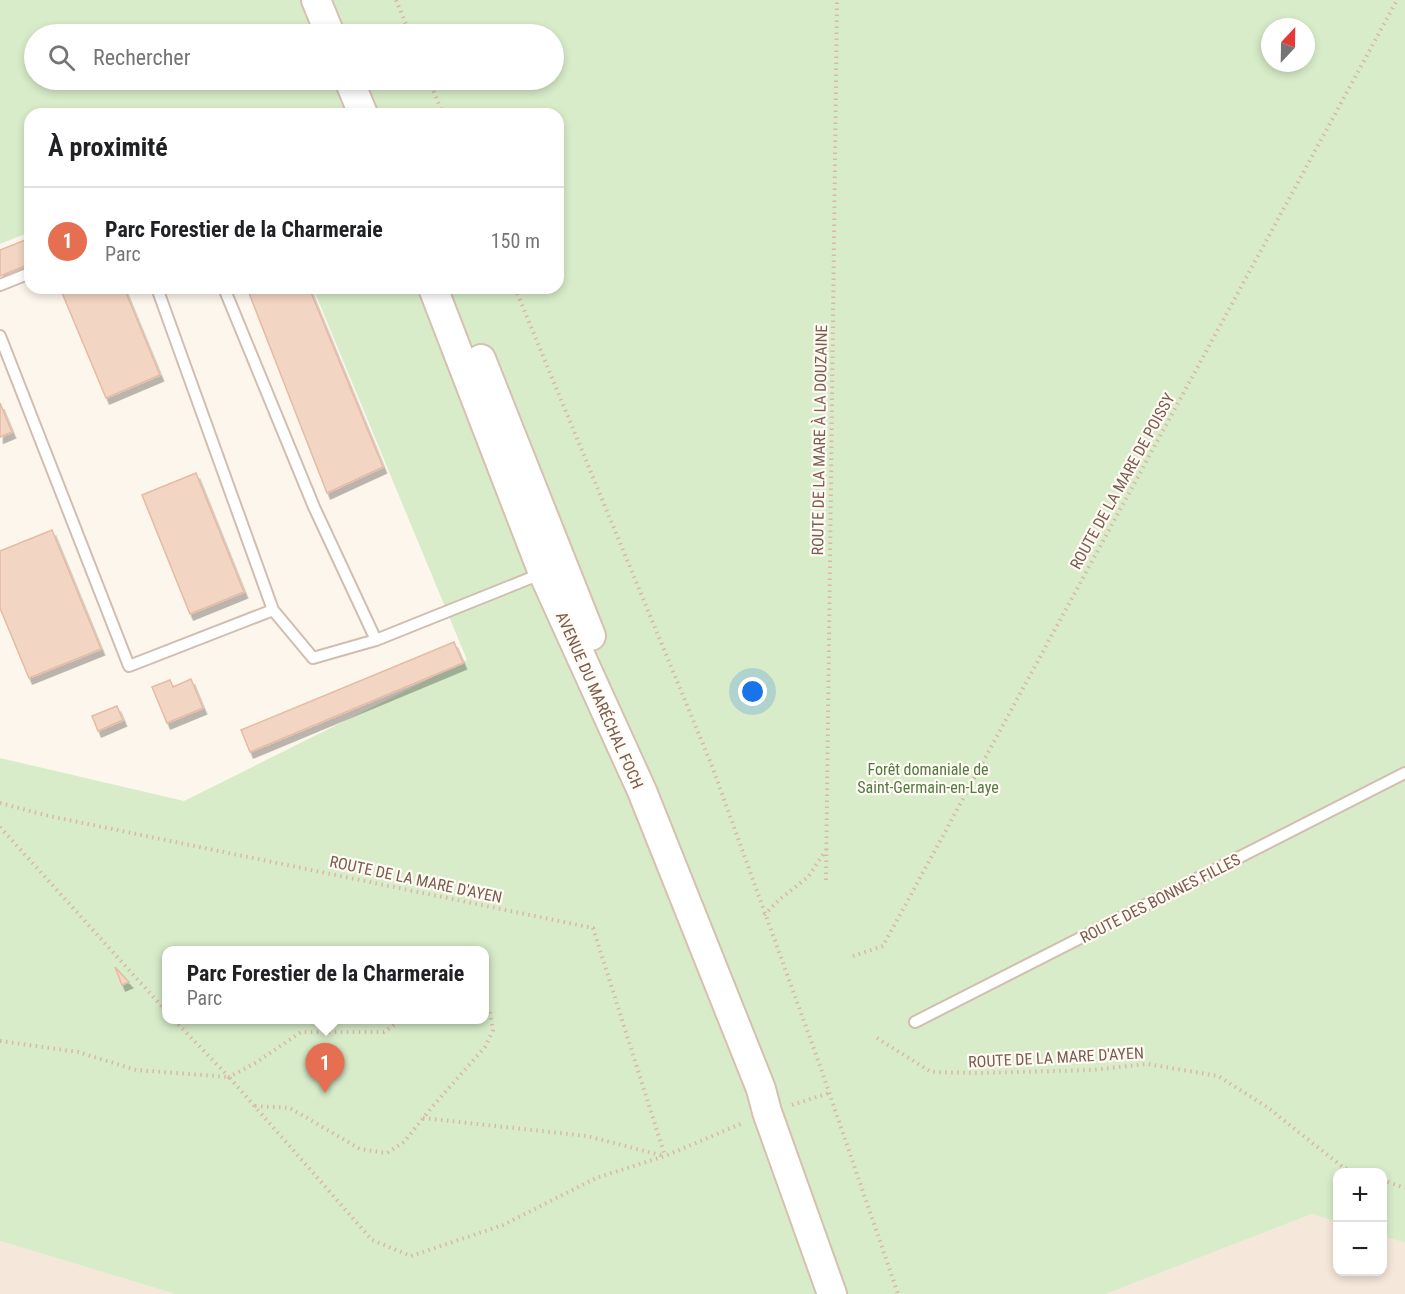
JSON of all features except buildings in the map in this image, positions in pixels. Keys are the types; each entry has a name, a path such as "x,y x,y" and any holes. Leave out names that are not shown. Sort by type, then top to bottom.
{"main road":[{"path":"316,0 326,24"},
{"path":"353,90 361,108"},
{"name":"AVENUE DU MARÉCHAL FOCH","path":"435,294 543,573 642,791 761,1089 767,1113 832,1294"},
{"name":"AVENUE DU MARÉCHAL FOCH","path":"454,294 748,1031 766,1087 767,1113"}],"lane":[{"path":"0,285 24,275"},
{"path":"158,294 273,610 313,658 376,640 543,573"},
{"path":"226,294 314,507 376,640"},
{"path":"0,336 129,666 273,610"},
{"name":"ROUTE DES BONNES FILLES","path":"915,1022 1405,773"}],"path":[{"path":"396,0 406,24"},
{"name":"ROUTE DE LA MARE À LA DOUZAINE","path":"826,880 837,0"},
{"name":"ROUTE DE LA MARE DE POISSY","path":"853,956 883,946 1397,0"},
{"path":"433,90 441,108"},
{"path":"517,294 712,766 819,1064 898,1294"},
{"name":"ROUTE DE LA MARE D'AYEN","path":"0,803 49,816 593,928 665,1156"},
{"path":"0,827 162,1007"},
{"path":"764,915 808,877 826,849"},
{"path":"254,1106 290,1108 360,1149 387,1153 404,1142 485,1047 493,1030 489,1011"},
{"path":"178,1024 229,1077 372,1240 411,1256 503,1225 596,1178 665,1156"},
{"path":"0,1041 78,1052 136,1070 229,1077 257,1062 301,1032 384,1032 395,1024"},
{"name":"ROUTE DE LA MARE D'AYEN","path":"877,1038 931,1072 1092,1070 1147,1064 1218,1076 1267,1107 1344,1168"},
{"path":"423,1118 587,1136 665,1156"},
{"path":"1387,1181 1405,1188"}],"shaded area":[{"path":"1312,1214 1333,1221 1333,1276 1387,1276 1387,1237 1405,1243 1405,1294 1106,1294"},
{"path":"0,1241 175,1294 0,1294"}],"green space":[{"name":"Forêt domaniale de Saint-Germain-en-Laye","path":"0,0 1405,0 1405,1243 1387,1237 1387,1168 1333,1168 1333,1221 1312,1214 1106,1294 175,1294 0,1241 0,758 184,801 467,660 315,294 564,294 564,108 24,108 24,234 0,244"}],"place":[{"name":"Parc Forestier de la Charmeraie","path":"325,1093"}]}
